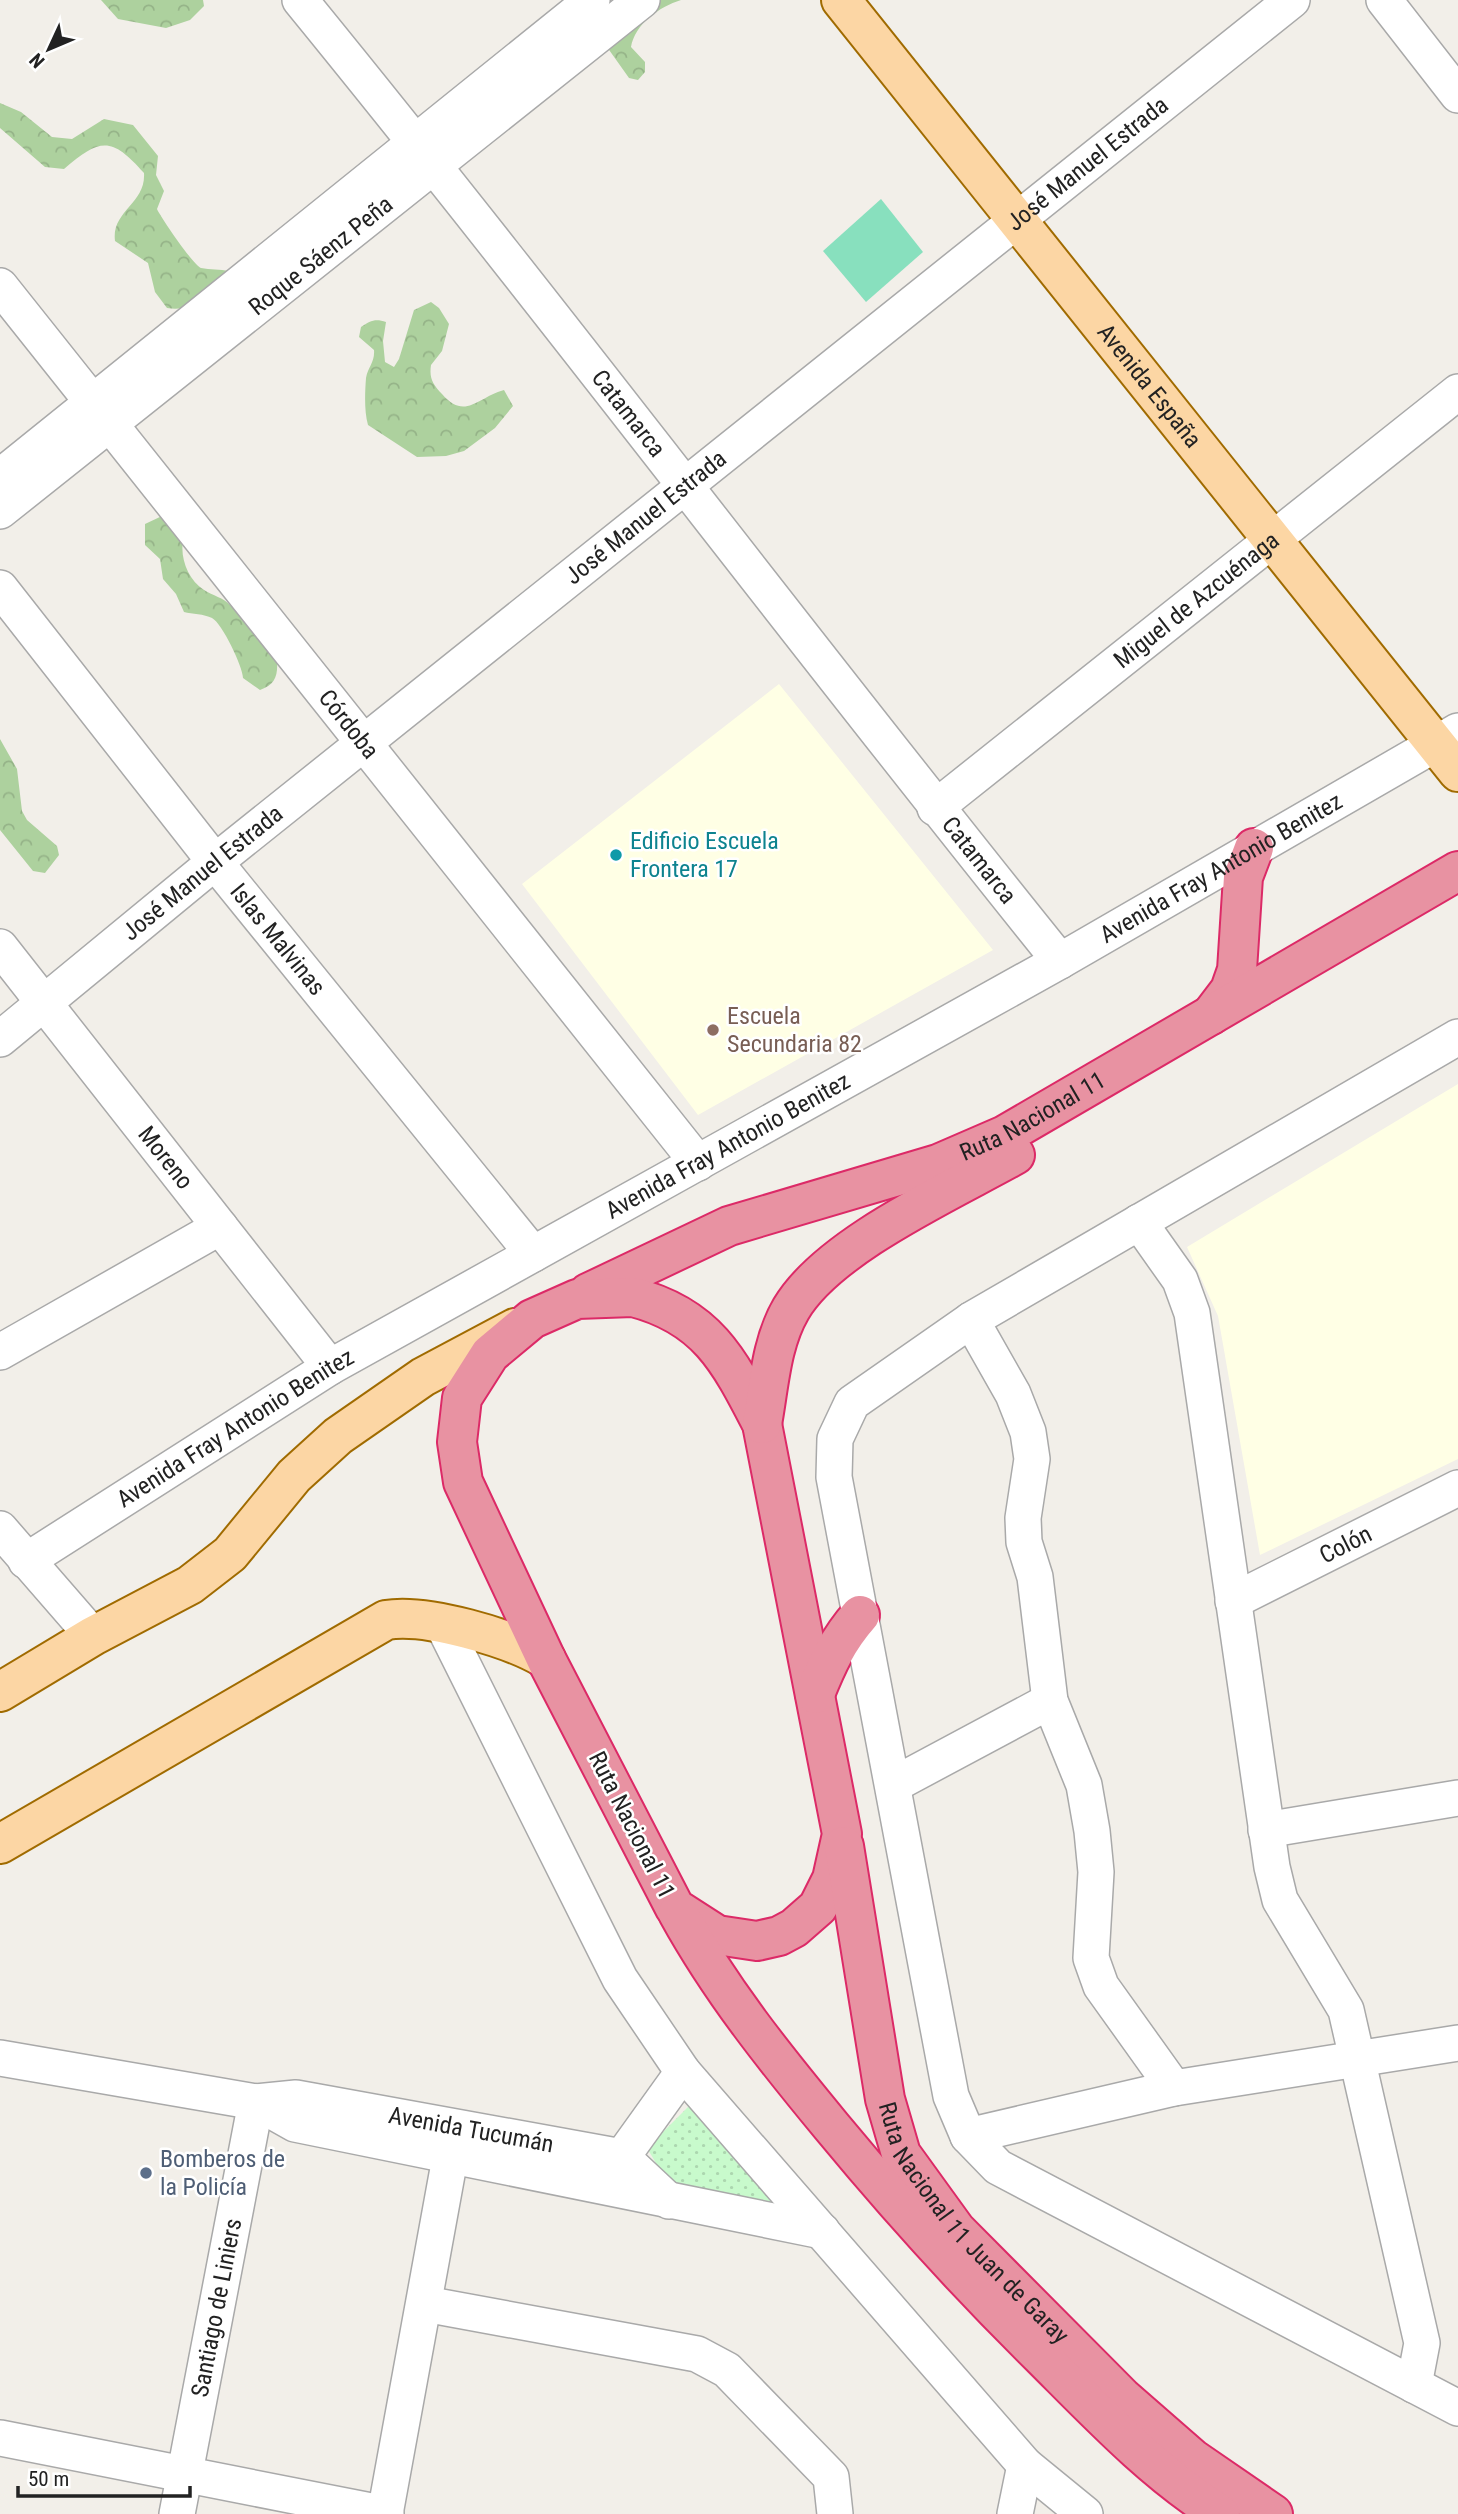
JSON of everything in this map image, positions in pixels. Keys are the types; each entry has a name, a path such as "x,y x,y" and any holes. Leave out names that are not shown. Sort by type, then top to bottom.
{"highway":[{"path":"1210,1015 1230,990 1237,970 1243,877 1254,848"},
{"name":"Ruta Nacional 11","path":"577,1299 633,1297 664,1305 695,1324 732,1365 762,1424 842,1833 832,1879 818,1907 779,1936 757,1941 717,1935 675,1908 546,1659 463,1482 457,1442 462,1398 490,1354 532,1319 729,1226 967,1153 1004,1135 1458,871"},
{"name":"Ruta Nacional 11","path":"762,1424 778,1336 791,1309 808,1286 846,1253 1458,901"},
{"path":"815,1694 832,1653 860,1615"},
{"name":"Ruta Nacional 11 Juan de Garay","path":"842,1833 885,2099 901,2154 956,2230 1122,2397 1194,2459 1273,2514"},
{"name":"Ruta Nacional 11 Juan de Garay","path":"675,1908 708,1968 756,2036 892,2199 1012,2328 1119,2434 1220,2514"}],"main road":[{"name":"Avenida España","path":"841,0 1272,540 1450,749"},
{"path":"0,1692 93,1636 190,1585 230,1554 294,1476 338,1436 423,1377 532,1319"},
{"path":"0,1844 386,1620 401,1617 443,1625 519,1644 546,1659"}],"street":[{"name":"Catamarca","path":"300,0 686,484 936,808 1060,961"},
{"name":"Roque Sáenz Peña","path":"425,154 593,0"},
{"name":"Roque Sáenz Peña","path":"0,511 101,414 425,154 642,0"},
{"name":"José Manuel Estrada","path":"0,1039 46,1004 215,862 1292,0"},
{"path":"1384,0 1458,95"},
{"name":"Córdoba","path":"0,286 698,1163"},
{"name":"Miguel de Azcuénaga","path":"936,808 1458,392"},
{"name":"Roque Sáenz Peña","path":"0,477 101,414"},
{"name":"Islas Malvinas","path":"0,588 215,862 533,1254"},
{"name":"Avenida Fray Antonio Benitez","path":"26,1561 330,1367 1060,961 1254,848 1450,749"},
{"name":"Moreno","path":"0,947 330,1367"},
{"path":"1458,1037 971,1320 852,1403 835,1439 834,1477 951,2096 968,2136 998,2167 1458,2408"},
{"path":"1139,1222 1180,1280 1192,1313 1266,1830 1280,1900 1346,2010 1422,2343 1414,2385"},
{"path":"0,1352 220,1227"},
{"path":"971,1320 1013,1394 1028,1432 1032,1459 1023,1518 1024,1542 1035,1577 1049,1701 1084,1785 1092,1831 1096,1872 1091,1958 1101,1986 1174,2088"},
{"name":"Colón","path":"1233,1601 1458,1488"},
{"path":"0,1529 93,1636"},
{"path":"443,1625 620,1979 683,2072 1025,2465 1085,2514"},
{"path":"893,1785 1049,1701"},
{"path":"1266,1830 1458,1798"},
{"path":"968,2136 1174,2088 1458,2043"},
{"name":"Avenida Tucumán","path":"0,2058 256,2102 296,2098 622,2157"},
{"path":"669,2200 622,2157 683,2072"},
{"name":"Avenida Tucumán","path":"256,2102 295,2124 450,2158 822,2231"},
{"name":"Santiago de Liniers","path":"177,2514 256,2102"},
{"path":"0,2438 185,2472 386,2514 450,2158"},
{"path":"425,2304 697,2354 727,2370 831,2477 835,2514"},
{"path":"1016,2514 1025,2465"}],"shaded area":[{"path":"779,684 993,950 698,1115 522,884"},
{"path":"1458,1084 1458,1459 1260,1555 1218,1316 1187,1247"}],"green space":[{"path":"101,0 203,0 204,6 190,20 166,28 118,19"},
{"path":"643,0 681,0 664,7 637,31 631,47 645,62 645,72 638,80 629,78 607,47"},
{"path":"0,103 21,112 52,137 72,139 104,119 133,125 158,156 156,175 164,191 157,209 165,222 197,265 204,269 229,271 210,293 195,304 177,309 167,308 155,292 148,263 115,241 118,222 140,192 144,173 123,153 114,147 106,146 88,151 64,169 45,167 0,128"},
{"path":"881,199 923,252 866,302 823,251"},
{"path":"431,302 439,308 449,324 442,351 431,365 431,378 436,387 450,402 458,406 472,405 504,390 513,406 495,428 464,451 446,456 417,457 368,425 365,408 366,378 374,350 359,337 361,327 367,323 376,320 386,322 383,341 385,362 394,367 414,310"},
{"path":"162,516 183,541 184,561 194,581 204,590 228,603 277,661 276,675 269,685 260,690 243,678 240,665 221,628 212,618 184,612 176,594 163,579 160,559 145,545 145,524"},
{"path":"0,739 17,769 22,811 27,820 57,846 59,855 45,873 33,871 0,830"},
{"path":"689,2106 779,2209 669,2185 647,2148"}],"place":[{"name":"Edificio Escuela Frontera 17","path":"616,855"},
{"name":"Escuela Secundaria 82","path":"713,1030"},
{"name":"Bomberos de la Policía","path":"146,2173"}]}
